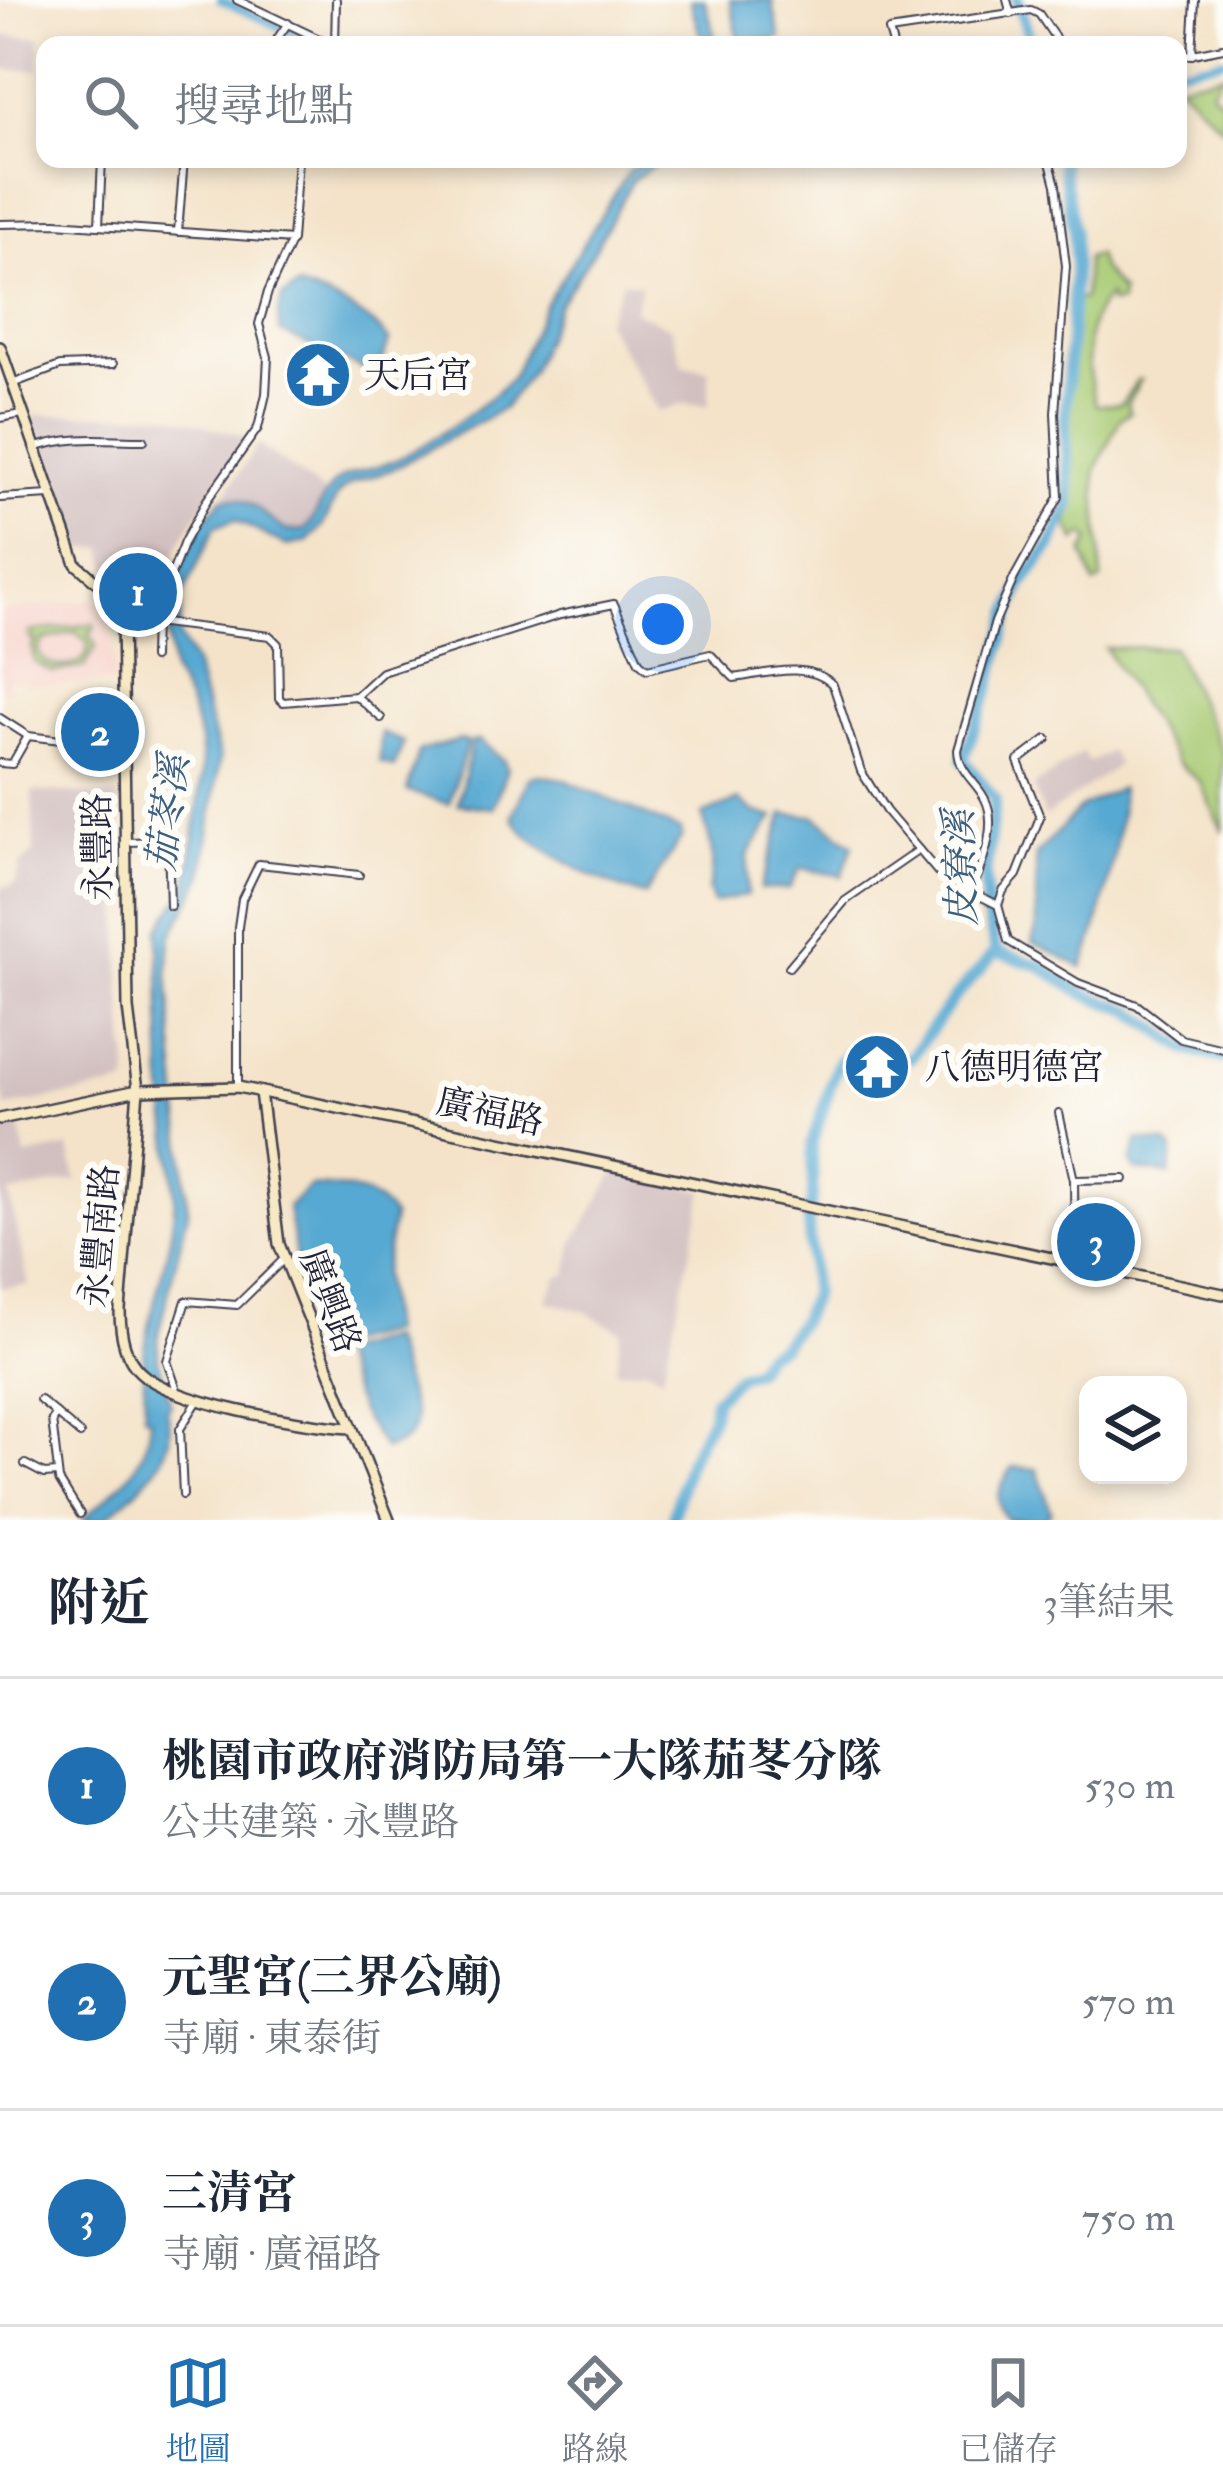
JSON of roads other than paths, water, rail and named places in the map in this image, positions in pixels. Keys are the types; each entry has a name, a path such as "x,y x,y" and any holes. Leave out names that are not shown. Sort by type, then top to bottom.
{"street":[{"path":"237,0 312,36"},
{"path":"334,36 336,0"},
{"path":"1007,0 1013,14"},
{"path":"1192,55 1195,0"},
{"path":"890,36 889,32 1031,10 1054,36"},
{"path":"280,36 286,25"},
{"path":"1187,56 1223,48"},
{"path":"99,226 102,168"},
{"path":"178,232 183,168"},
{"path":"153,658 154,619 200,514 258,428 268,357 260,324 268,292 292,240 297,168"},
{"path":"972,892 991,820 983,795 959,761 958,750 995,622 1059,497 1055,413 1066,266 1052,168"},
{"path":"0,224 292,240"},
{"path":"0,347 76,564 114,597 122,618 275,639 283,702 356,696 382,672 560,615 614,604 639,662 647,669 710,654 734,678 792,671 828,678 861,771 886,811 942,877 997,903"},
{"path":"12,384 60,365 113,364"},
{"path":"0,418 22,414"},
{"path":"33,448 71,436 144,440"},
{"path":"0,497 50,495"},
{"name":"永豐路","path":"122,618 128,1008 137,1090"},
{"path":"356,696 382,718"},
{"path":"0,718 28,736 69,740 123,764"},
{"path":"0,763 12,764 28,736"},
{"path":"997,903 1017,875 1040,817 1018,761 1047,739"},
{"path":"125,842 168,841 170,906"},
{"path":"789,967 844,901 919,850"},
{"path":"238,1087 238,926 242,899 259,864 359,875"},
{"path":"997,903 1006,937 1017,947 1096,992 1137,1005 1181,1039 1223,1049"},
{"name":"廣福路","path":"137,1090 238,1087 1075,1263"},
{"path":"0,1119 137,1090"},
{"name":"永豐南路","path":"137,1090 120,1319 133,1364 148,1378 178,1393"},
{"name":"廣興路","path":"260,1092 275,1220 285,1258 389,1520"},
{"path":"1059,1113 1073,1180 1075,1263 1223,1294"},
{"path":"1073,1180 1124,1179"},
{"path":"285,1258 237,1305 185,1301 166,1361 178,1393 307,1426 350,1428"},
{"path":"183,1495 180,1429 199,1399"},
{"path":"40,1400 80,1434"},
{"path":"56,1414 52,1420 58,1473 80,1514"},
{"path":"26,1464 44,1474 58,1473"}],"water":[{"path":"690,0 705,0 715,36 700,36"},
{"path":"730,0 772,0 780,36 738,36"},
{"path":"650,168 633,180 559,304 532,370 504,408 391,470 352,483 338,494 322,527 306,542 287,546 235,520 215,527 181,599 179,636 194,664 220,758 203,876 171,937 168,975 188,1212 158,1334 158,1358 171,1405 166,1409 170,1426 162,1457 129,1497 104,1520 82,1520 128,1476 143,1452 150,1418 144,1415 144,1357 173,1216 159,929 188,885 202,774 201,744 189,703 172,672 166,617 176,579 203,521 222,499 242,500 287,531 305,530 335,483 418,448 503,387 513,376 545,305 629,171"},
{"path":"298,287 370,322 389,340 383,360 368,371 280,332 282,297"},
{"path":"381,733 404,742 394,767 380,762"},
{"path":"479,740 507,769 493,808 458,804 472,742"},
{"path":"468,742 449,804 407,791 419,751"},
{"path":"529,778 563,779 681,831 682,837 645,895 571,865 520,828 512,816"},
{"path":"1120,788 1109,877 1082,967 1032,942 1037,926 1036,855 1080,808"},
{"path":"739,800 754,812 774,817 748,855 747,895 713,903 708,890 712,852 702,815"},
{"path":"784,814 815,816 853,845 842,876 800,868 789,889 760,889"},
{"path":"1138,1140 1167,1144 1173,1150 1170,1174 1136,1170 1131,1162"},
{"path":"310,1186 367,1195 393,1217 383,1274 390,1332 327,1347 297,1264 288,1207"},
{"path":"390,1339 415,1416 407,1438 384,1449 360,1412 337,1352"},
{"path":"1013,1467 1037,1469 1051,1511 1045,1520 1007,1520 1002,1513 1000,1493"}],"waterway":[{"path":"220,0 299,36"},
{"name":"皮寮溪","path":"1017,0 1029,36"},
{"path":"1187,67 1223,60"},
{"name":"皮寮溪","path":"996,952 985,877 995,800 963,759 1022,585 1051,546 1070,505 1065,423 1075,262 1063,168"},
{"path":"996,952 1040,966 1086,995 1132,1011 1187,1050 1223,1058"},
{"name":"皮寮溪","path":"672,1520 689,1459 712,1416 715,1399 738,1376 755,1370 765,1354 781,1346 813,1294 808,1220 812,1143 838,1063 855,1047 901,1062 911,1057 953,999 996,952"}],"place":[{"name":"天后宮","path":"318,375"},
{"name":"桃園市政府消防局第一大隊茄苳分隊","path":"138,592"},
{"name":"元聖宮(三界公廟)","path":"100,732"},
{"name":"八德明德宮","path":"877,1067"},
{"name":"三清宮","path":"1096,1242"}],"water label":[{"name":"茄苳溪","path":"168,813"}]}
